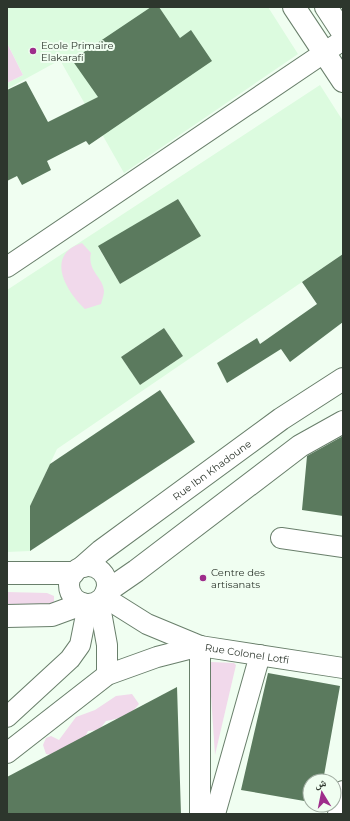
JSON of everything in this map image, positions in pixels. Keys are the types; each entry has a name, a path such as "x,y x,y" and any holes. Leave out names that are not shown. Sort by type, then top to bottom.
{"street":[{"path":"294,7 343,81"},
{"path":"326,7 343,33"},
{"path":"7,267 343,40"},
{"name":"Rue Ibn Khadoune","path":"79,570 101,551 281,419 343,379"},
{"path":"281,419 300,446"},
{"path":"52,615 96,600 300,446 343,422"},
{"path":"281,538 343,547"},
{"path":"7,573 79,570 91,566 102,572 106,578 81,638 80,645 70,659 7,717"},
{"path":"79,570 70,579 70,591 77,601 96,600 147,624 200,646 200,814"},
{"path":"96,600 107,645 107,675"},
{"path":"7,616 52,615 68,619 79,630 81,638"},
{"name":"Rue Colonel Lotfi","path":"7,753 107,675 157,656 200,646 343,668"},
{"path":"215,814 260,655"},
{"path":"338,814 343,791"}],"shaded area":[{"path":"7,7 268,7 298,54 124,173 60,60 7,89 7,83 23,75 7,43"},
{"path":"7,43 23,75 7,83"},
{"path":"320,85 343,121 343,254 57,449 30,506 30,551 7,552 7,290","holes":["178,199 201,236 120,284 98,247","164,328 183,356 140,385 121,357"]},
{"path":"82,243 91,253 91,265 103,286 104,291 101,304 85,309 71,292 66,283 62,273 61,264 64,256 71,249"},
{"path":"7,592 47,593 54,596 54,604 7,607"},
{"path":"211,662 234,663 236,665 215,755 209,666"},
{"path":"132,694 139,704 129,714 106,721 99,730 88,731 84,739 70,744 53,755 46,754 43,745 46,738 51,736 59,740 76,717 95,710 116,696"}],"building":[{"path":"151,7 159,7 180,38 191,30 212,61 89,145 86,141 47,161 51,170 22,185 17,176 7,181 7,90 26,81 48,122 98,97 72,60"},
{"path":"178,199 201,236 120,284 98,246"},
{"path":"343,254 343,322 290,362 281,349 227,383 217,363 257,338 260,344 317,304 302,282"},
{"path":"164,328 183,356 140,385 121,357"},
{"path":"160,390 195,442 30,551 30,506 50,464"},
{"path":"343,436 343,516 302,510 307,456"},
{"path":"268,673 340,686 324,773 302,773 302,801 241,790"},
{"path":"177,687 181,814 7,814 7,777"}],"place":[{"name":"Ecole Primaire Elakarafi","path":"33,51"},
{"name":"Centre des artisanats","path":"203,578"}]}
